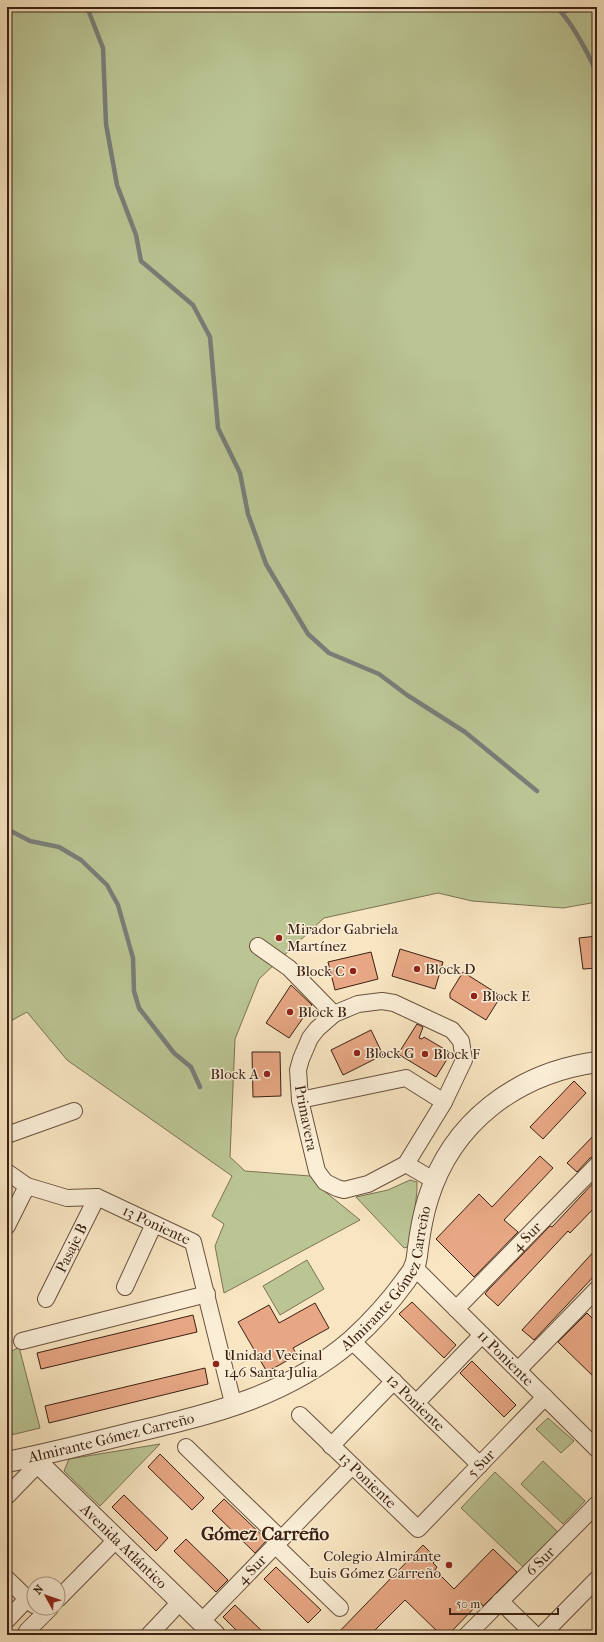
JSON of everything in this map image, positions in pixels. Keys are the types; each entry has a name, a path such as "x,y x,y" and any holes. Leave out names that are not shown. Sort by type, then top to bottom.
{"street":[{"path":"258,946 289,968 334,1014"},
{"name":"Primavera","path":"370,1002 394,1003 452,1030 461,1041 464,1060 444,1102 406,1164 368,1184 344,1190 330,1186 320,1177 317,1171 300,1100 298,1070 305,1048 317,1029 334,1014 358,1004 370,1002"},
{"name":"Almirante Gómez Carreño","path":"7,1462 36,1460 234,1407 274,1391 334,1355 385,1306 414,1268 423,1216 435,1181 451,1152 466,1130 496,1102 518,1087 548,1073 573,1065 597,1062"},
{"path":"300,1100 406,1078 444,1102"},
{"path":"7,1135 74,1111"},
{"path":"406,1164 435,1181"},
{"name":"4 Sur","path":"456,1309 597,1165"},
{"name":"13 Poniente","path":"7,1172 28,1186 67,1198 97,1196 193,1242 234,1407"},
{"path":"7,1226 28,1186"},
{"name":"Pasaje B","path":"46,1299 97,1196"},
{"path":"125,1287 154,1224"},
{"name":"11 Poniente","path":"414,1268 596,1447"},
{"path":"22,1341 207,1294"},
{"path":"518,1370 594,1297"},
{"path":"416,1403 482,1335"},
{"name":"12 Poniente","path":"351,1340 480,1465"},
{"path":"331,1446 394,1381"},
{"name":"5 Sur","path":"418,1530 545,1397"},
{"name":"13 Poniente","path":"300,1415 418,1530"},
{"path":"186,1447 340,1608"},
{"path":"7,1496 36,1460"},
{"name":"Avenida Atlántico","path":"36,1460 208,1628"},
{"name":"4 Sur","path":"208,1628 278,1542 352,1466"},
{"name":"6 Sur","path":"467,1635 597,1504"},
{"path":"66,1591 117,1539"},
{"path":"7,1579 26,1596"},
{"path":"542,1635 597,1579"},
{"path":"149,1635 181,1601"},
{"path":"500,1601 534,1635"},
{"path":"9,1618 26,1612"},
{"path":"9,1618 29,1633 35,1616"}],"green space":[{"path":"7,7 597,7 597,902 563,908 472,901 438,893 324,918 259,979 235,1039 230,1157 245,1171 310,1176 323,1190 360,1220 224,1293 215,1246 224,1224 212,1216 232,1176 67,1060 27,1012 7,1023"},
{"path":"410,1180 417,1182 417,1190 411,1246 404,1248 356,1197 388,1190"},
{"path":"307,1260 324,1289 280,1315 263,1286"},
{"path":"19,1347 40,1428 7,1436 7,1354"},
{"path":"548,1418 574,1441 561,1453 536,1429"},
{"path":"160,1444 100,1506 64,1471 69,1459"},
{"path":"543,1461 585,1501 563,1524 521,1484"},
{"path":"495,1472 558,1532 524,1568 461,1508"}],"building":[{"path":"597,936 597,968 583,969 579,938"},
{"name":"Block D","path":"400,949 443,962 435,989 392,976"},
{"name":"Block C","path":"371,952 378,979 335,990 328,962"},
{"name":"Block E","path":"463,972 501,996 486,1020 450,998 450,993"},
{"name":"Block B","path":"291,985 312,1005 289,1038 266,1023"},
{"name":"Block F","path":"417,1024 423,1027 419,1038 422,1039 424,1037 451,1053 436,1077 398,1054"},
{"name":"Block G","path":"371,1030 383,1055 343,1075 331,1050"},
{"name":"Block A","path":"252,1052 280,1052 281,1096 253,1097"},
{"path":"574,1081 586,1093 543,1139 530,1127"},
{"path":"597,1132 597,1156 590,1158 577,1172 567,1163"},
{"path":"540,1156 553,1168 504,1220 518,1232 474,1277 436,1239 479,1194 492,1207"},
{"path":"597,1179 597,1205 570,1233 568,1231 498,1306 485,1294 488,1290 550,1226 552,1227"},
{"path":"597,1248 597,1273 534,1340 522,1330"},
{"path":"412,1302 456,1345 444,1358 399,1314"},
{"path":"315,1303 329,1328 293,1348 297,1355 267,1372 238,1322 269,1305 279,1323"},
{"path":"587,1313 597,1323 597,1380 558,1342"},
{"path":"193,1315 197,1332 41,1369 37,1353"},
{"path":"472,1361 516,1405 504,1417 460,1373"},
{"path":"205,1368 208,1384 49,1423 45,1406"},
{"path":"160,1454 204,1498 192,1510 148,1467"},
{"path":"124,1495 168,1538 156,1551 112,1507"},
{"path":"224,1499 267,1540 255,1553 212,1511"},
{"path":"186,1539 228,1580 216,1592 174,1551"},
{"path":"423,1545 437,1559 433,1563 437,1567 435,1570 454,1589 493,1549 517,1572 483,1606 480,1602 448,1635 441,1635 405,1600 370,1635 336,1635"},
{"path":"276,1567 321,1610 308,1623 264,1579"},
{"path":"235,1605 266,1635 241,1635 223,1617"}],"waterway":[{"path":"87,7 103,48 106,124 117,185 136,235 141,261 193,305 210,337 218,428 240,473 248,514 266,564 308,634 329,653 379,674 407,695 465,732 537,791"},
{"path":"556,7 579,38 597,74"},
{"path":"562,12 578,7"},
{"path":"7,829 30,841 59,847 81,860 107,885 118,905 133,958 134,991 139,1008 174,1053 191,1067 200,1087"}],"place":[{"name":"Mirador Gabriela Martínez","path":"279,938"},
{"name":"Block D","path":"417,969"},
{"name":"Block C","path":"353,971"},
{"name":"Block E","path":"474,996"},
{"name":"Block B","path":"290,1012"},
{"name":"Block G","path":"357,1053"},
{"name":"Block F","path":"425,1054"},
{"name":"Block A","path":"267,1074"},
{"name":"Unidad Vecinal 146 Santa Julia","path":"216,1364"},
{"name":"Colegio Almirante Luis Gómez Carreño","path":"449,1565"}],"district":[{"name":"Gómez Carreño","path":"265,1533"}]}
